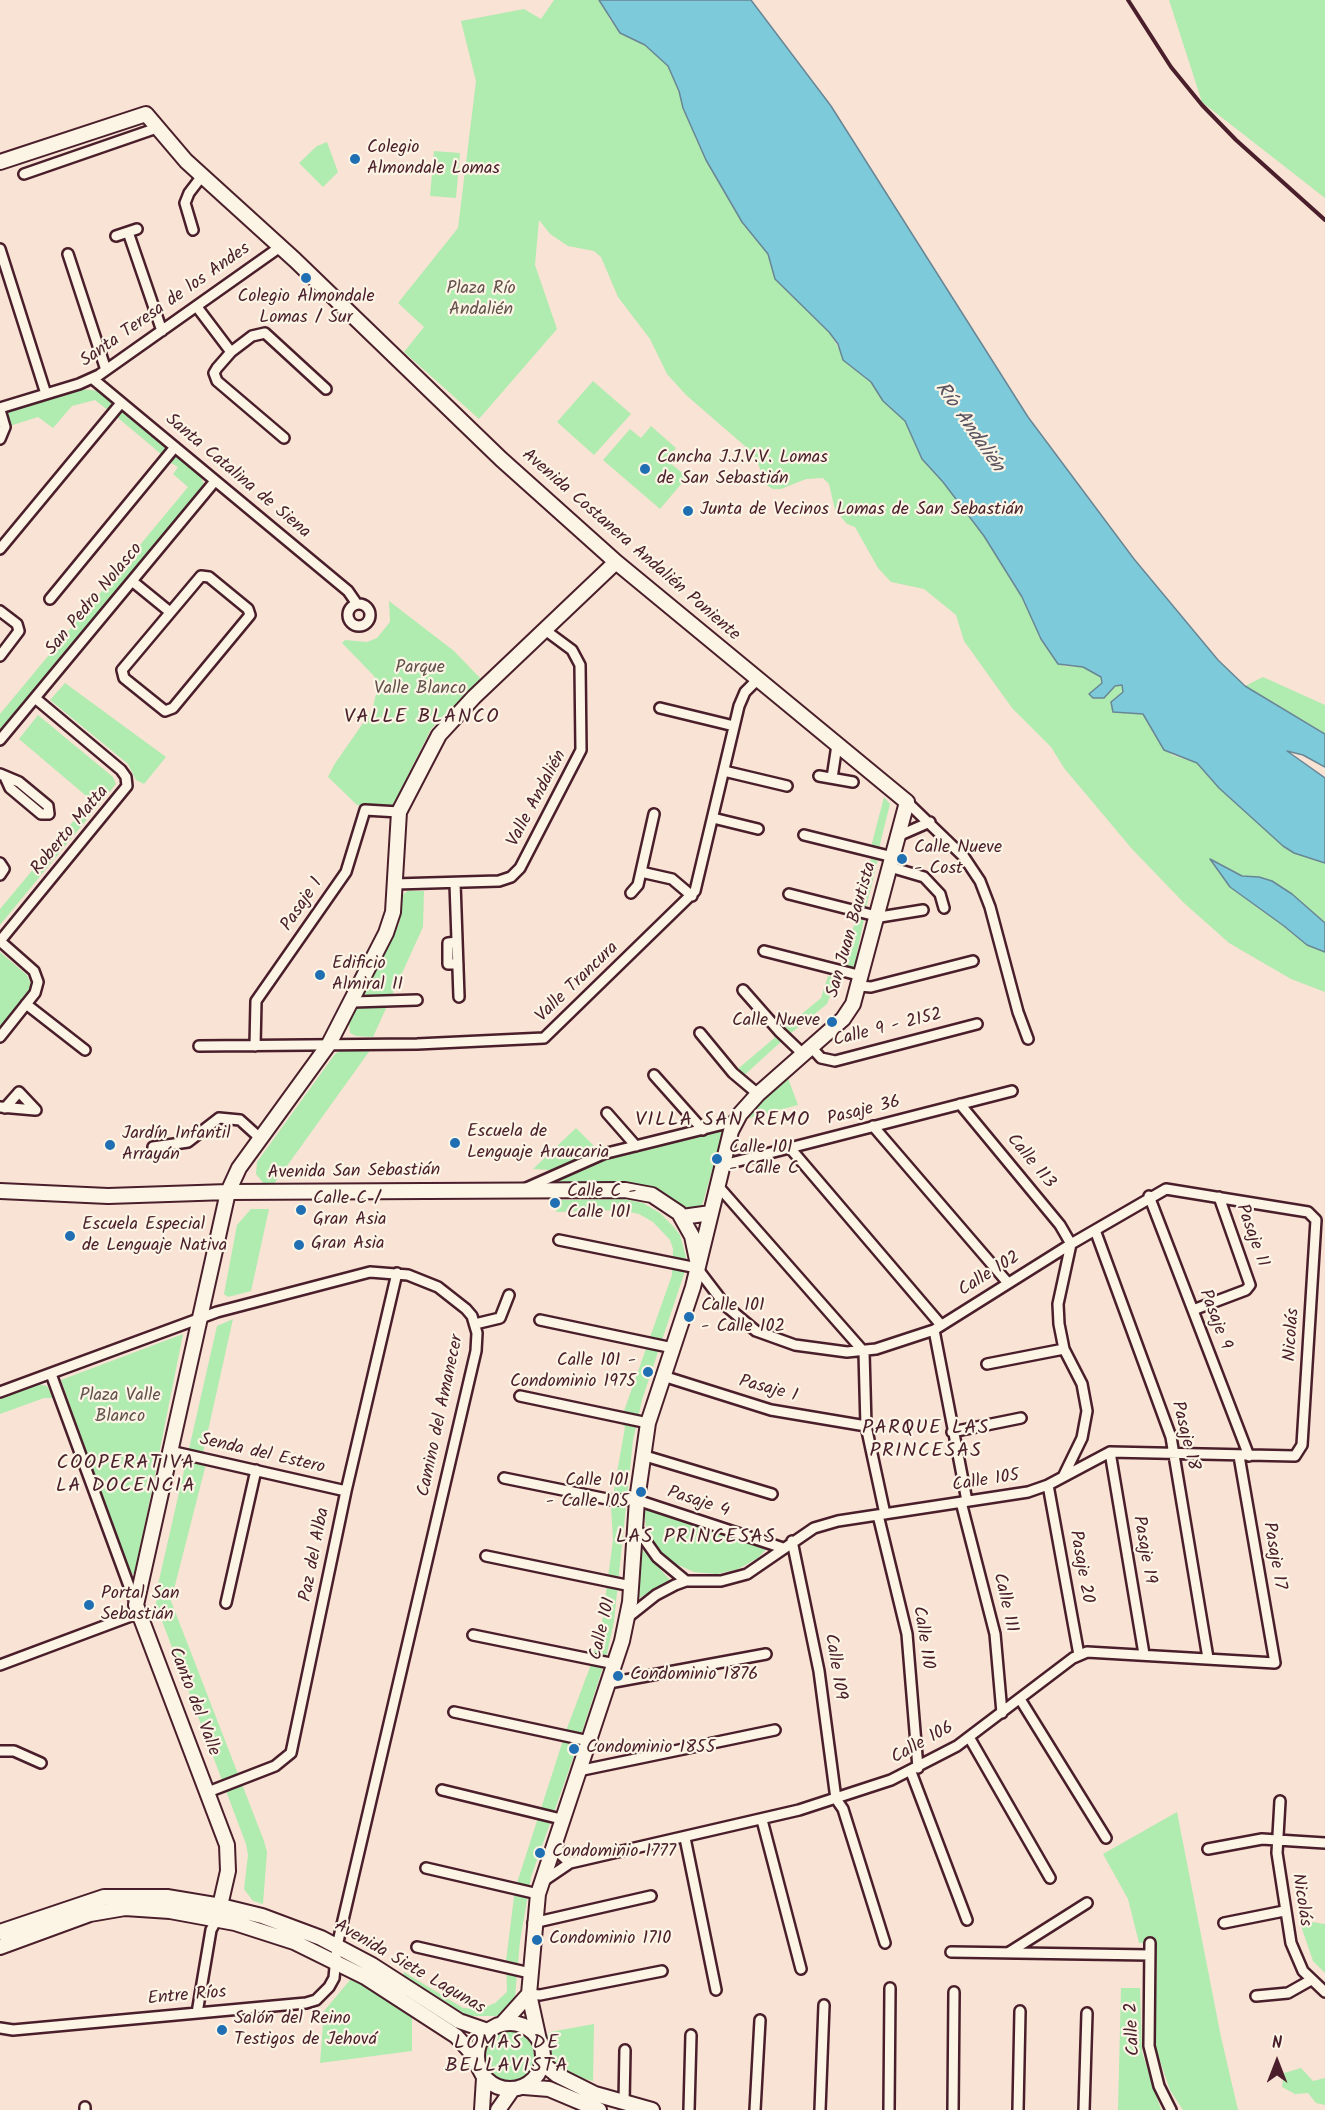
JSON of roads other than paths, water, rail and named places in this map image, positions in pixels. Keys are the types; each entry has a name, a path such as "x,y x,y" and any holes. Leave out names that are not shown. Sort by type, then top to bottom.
{"street":[{"name":"Avenida Costanera Andalién Poniente","path":"0,162 146,114 202,176 280,247 501,459 616,562 907,802 964,857 980,881 990,907 1018,1012 1028,1039"},
{"path":"24,174 157,128"},
{"path":"193,230 185,203 189,193 202,176"},
{"path":"116,236 133,231 162,331"},
{"name":"Santa Teresa de los Andes","path":"0,409 93,378 280,247"},
{"path":"0,249 46,394"},
{"path":"68,254 106,370"},
{"path":"197,306 231,352"},
{"path":"284,438 215,379 215,370 231,352 255,334 265,333 326,389"},
{"name":"Santa Catalina de Siena","path":"93,378 352,594 357,604"},
{"path":"0,549 121,403"},
{"path":"0,409 5,427 0,439"},
{"path":"50,599 175,447"},
{"name":"San Pedro Nolasco","path":"0,740 215,481"},
{"path":"138,1609 170,1451 228,1192 239,1168 329,1044 353,1002 389,926 395,884 399,812 439,735 474,697 616,562"},
{"path":"203,576 248,609 250,615 168,711 124,678 122,670 170,612 203,576"},
{"path":"132,581 170,612"},
{"path":"0,611 16,624 19,631 0,657"},
{"name":"Valle Andalién","path":"395,884 499,882 516,873 579,758 582,741 579,665 572,650 545,630"},
{"name":"Valle Trancura","path":"199,1046 544,1038 692,896 698,886 742,696 758,679"},
{"name":"Roberto Matta","path":"0,941 127,786 126,777 121,770 34,698"},
{"path":"660,708 734,726"},
{"path":"832,778 837,745"},
{"path":"724,771 787,786"},
{"path":"2,775 19,782 41,800 50,808 49,814 41,814 10,788 2,775"},
{"path":"819,776 853,782"},
{"name":"San Juan Bautista","path":"697,1268 736,1121 758,1094 843,1019 853,1004 907,802"},
{"name":"Pasaje 1","path":"255,1046 256,1001 346,872 365,810 399,812"},
{"path":"631,893 638,885 654,814"},
{"path":"713,818 758,829"},
{"path":"898,836 930,822"},
{"path":"804,834 892,862 924,877 940,894 945,908"},
{"path":"0,864 4,869 0,874"},
{"path":"641,872 672,879 692,896"},
{"path":"455,883 457,942 448,943 448,964 458,964 459,997"},
{"path":"789,894 877,917 923,910"},
{"path":"0,941 34,971 38,978 37,989 0,1037"},
{"path":"764,951 860,981 871,987 973,961"},
{"name":"Calle 9 - 2152","path":"743,990 780,1032 821,1058 835,1061 977,1024"},
{"path":"353,1002 417,1000"},
{"path":"26,1004 85,1050"},
{"path":"700,1033 733,1073 758,1094"},
{"path":"654,1075 703,1130"},
{"name":"Pasaje 36","path":"723,1165 1012,1091"},
{"name":"Calle 113","path":"960,1104 1060,1225 1071,1244"},
{"path":"607,1113 636,1146"},
{"path":"153,1147 188,1142 219,1118 240,1120 261,1139"},
{"path":"524,1189 603,1154 736,1121"},
{"path":"873,1126 1008,1283"},
{"path":"790,1148 937,1328"},
{"path":"718,1186 864,1352"},
{"name":"Avenida San Sebastián","path":"0,1191 108,1196 228,1192 524,1189 645,1193 666,1202 682,1217 692,1236 697,1268"},
{"name":"Calle 102","path":"697,1268 726,1306 745,1324 761,1334 811,1349 864,1352 937,1328 1149,1196 1166,1189 1308,1212 1314,1216"},
{"name":"Pasaje 9","path":"1149,1196 1193,1310 1244,1456"},
{"name":"Pasaje 11","path":"1193,1310 1250,1287 1219,1197"},
{"path":"682,1217 711,1213"},
{"name":"Nicolás","path":"1298,1454 1302,1433 1317,1224 1314,1216"},
{"name":"Pasaje 18","path":"1095,1230 1165,1418 1174,1453 1208,1658"},
{"path":"559,1240 697,1268"},
{"path":"1062,1478 1082,1438 1087,1411 1082,1384 1064,1349 1059,1324 1058,1304 1071,1244"},
{"name":"Calle 101","path":"539,2040 529,1994 533,1923 539,1889 609,1683 627,1618 637,1500 648,1423 697,1268"},
{"name":"Camino del Amanecer","path":"0,1392 200,1318 370,1272 398,1273 428,1282 448,1293 466,1309 475,1324 476,1352 337,1946"},
{"name":"Paz del Alba","path":"208,1792 275,1766 291,1753 346,1491 398,1273"},
{"path":"475,1324 500,1318 509,1294"},
{"path":"540,1320 673,1348"},
{"name":"Calle 111","path":"937,1328 964,1502 995,1634 1002,1713"},
{"path":"987,1364 1064,1349"},
{"name":"Calle 110","path":"864,1352 866,1426 881,1515 907,1634 914,1770 967,1920"},
{"path":"51,1374 138,1609"},
{"name":"Pasaje 1","path":"663,1376 771,1410 866,1426"},
{"path":"520,1396 648,1423"},
{"path":"952,1432 1020,1418"},
{"name":"Senda del Estero","path":"170,1451 346,1491"},
{"name":"Calle 105","path":"627,1618 656,1595 686,1581 720,1581 739,1577 755,1569 792,1541 825,1524 1028,1492 1048,1485 1110,1452 1288,1458 1298,1454"},
{"name":"Pasaje 19","path":"1110,1452 1144,1654"},
{"path":"642,1455 772,1494"},
{"name":"Pasaje 17","path":"1208,1658 1275,1663 1244,1456"},
{"path":"226,1603 256,1470"},
{"name":"Pasaje 4","path":"504,1478 612,1500 637,1500 783,1548"},
{"name":"Pasaje 20","path":"1048,1485 1079,1655"},
{"path":"635,1526 657,1557 686,1581"},
{"name":"Calle 109","path":"792,1541 819,1671 837,1799 843,1809 885,1943"},
{"path":"486,1556 631,1586"},
{"path":"0,1665 138,1609"},
{"name":"Canto del Valle","path":"138,1609 208,1792 228,1854 219,1912 211,1930 197,2013"},
{"path":"473,1635 615,1664"},
{"path":"1079,1655 1098,1651 1208,1658"},
{"path":"609,1683 766,1654"},
{"name":"Calle 106","path":"539,1889 570,1863 762,1820 837,1799 914,1770 969,1737 1079,1655"},
{"path":"1020,1699 1106,1838"},
{"path":"454,1712 589,1741"},
{"path":"578,1771 775,1730"},
{"path":"969,1737 1050,1878"},
{"path":"0,1751 14,1751 41,1763"},
{"path":"442,1790 561,1819"},
{"name":"Nicolás","path":"1280,1801 1277,1841 1284,1911 1293,1951 1311,1980 1325,1992"},
{"path":"762,1820 801,1969"},
{"path":"685,1838 716,1990"},
{"path":"555,1839 561,1855 570,1863"},
{"path":"1208,1848 1262,1839 1325,1844"},
{"path":"426,1868 539,1889"},
{"path":"533,1923 651,1896"},
{"name":"Avenida Siete Lagunas","path":"0,1932 104,1897 167,1897 219,1912 282,1923 337,1946 459,2020 488,2031"},
{"path":"1008,1953 1087,1903"},
{"name":"Avenida Siete Lagunas","path":"0,1947 107,1910 157,1909 219,1912 337,1962 448,2030 464,2043 481,2072"},
{"path":"1224,1923 1284,1911"},
{"name":"Calle 2","path":"1150,1943 1149,2046 1154,2072 1172,2110"},
{"name":"Entre Ríos","path":"0,2028 13,2030 316,2000 329,1987 337,1962 337,1946"},
{"path":"417,1947 530,1973"},
{"path":"951,1952 1150,1955"},
{"path":"482,2110 478,2047 488,2031 502,2024 529,1994 540,1995 662,1971"},
{"path":"1256,1996 1288,1993 1311,1980"},
{"path":"889,2110 890,1988"},
{"path":"953,2110 954,1992"},
{"path":"820,2110 824,2004"},
{"path":"1018,2110 1020,2011"},
{"path":"1084,2110 1087,2013"},
{"path":"755,2110 760,2020"},
{"path":"498,2110 518,2088 534,2079 543,2063 543,2050 539,2040 531,2031 520,2025 502,2024"},
{"path":"689,2110 692,2035"},
{"path":"624,2103 625,2050"},
{"path":"543,2063 570,2082 624,2103 652,2110"},
{"path":"481,2072 499,2088 549,2090 599,2110"}],"water":[{"name":"Río Andalién","path":"599,0 751,0 831,106 1028,417 1134,559 1218,660 1245,686 1325,734 1325,767 1303,755 1287,751 1325,778 1325,863 1294,853 1283,846 1219,788 1197,763 1164,750 1143,714 1113,712 1111,702 1123,692 1122,685 1115,686 1104,698 1093,698 1089,694 1102,683 1101,677 1083,667 1058,664 1041,639 1022,597 984,536 943,482 922,459 905,421 883,401 871,382 843,360 838,344 829,332 775,279 768,254 742,222 706,160 683,108 679,91 668,66 645,45 620,33"},
{"path":"1210,859 1242,876 1259,877 1272,881 1292,894 1325,923 1325,952 1307,945 1230,887"}],"railway":[{"path":"1128,0 1171,67 1202,105 1236,140 1325,220"}],"place":[{"name":"Colegio Almondale Lomas","path":"355,159"},
{"name":"Colegio Almondale Lomas / Sur","path":"306,278"},
{"name":"Cancha J.J.V.V. Lomas de San Sebastián","path":"645,469"},
{"name":"Junta de Vecinos Lomas de San Sebastián","path":"688,511"},
{"name":"Calle Nueve - Cost","path":"902,859"},
{"name":"Edificio Almiral II","path":"320,975"},
{"name":"Calle Nueve","path":"832,1022"},
{"name":"Escuela de Lenguaje Araucaria","path":"455,1143"},
{"name":"Jardín Infantil Arrayán","path":"110,1145"},
{"name":"Calle 101 - Calle C","path":"717,1159"},
{"name":"Calle C - Calle 101","path":"555,1203"},
{"name":"Calle C / Gran Asia","path":"301,1210"},
{"name":"Escuela Especial de Lenguaje Nativa","path":"70,1236"},
{"name":"Gran Asia","path":"299,1245"},
{"name":"Calle 101 - Calle 102","path":"689,1317"},
{"name":"Calle 101 - Condominio 1975","path":"648,1372"},
{"name":"Calle 101 - Calle 105","path":"641,1492"},
{"name":"Portal San Sebastián","path":"89,1605"},
{"name":"Condominio 1876","path":"618,1676"},
{"name":"Condominio 1855","path":"574,1749"},
{"name":"Condominio 1777","path":"540,1853"},
{"name":"Condominio 1710","path":"537,1940"},
{"name":"Salón del Reino Testigos de Jehová","path":"222,2030"}],"district":[{"name":"VALLE BLANCO","path":"422,719"},
{"name":"VILLA SAN REMO","path":"723,1122"},
{"name":"PARQUE LAS PRINCESAS","path":"926,1442"},
{"name":"COOPERATIVA LA DOCENCIA","path":"126,1476"},
{"name":"LAS PRINCESAS","path":"696,1539"},
{"name":"LOMAS DE BELLAVISTA","path":"507,2056"}],"park label":[{"name":"Plaza Río Andalién","path":"481,300"},
{"name":"Parque Valle Blanco","path":"420,679"},
{"name":"Plaza Valle Blanco","path":"120,1407"}]}
